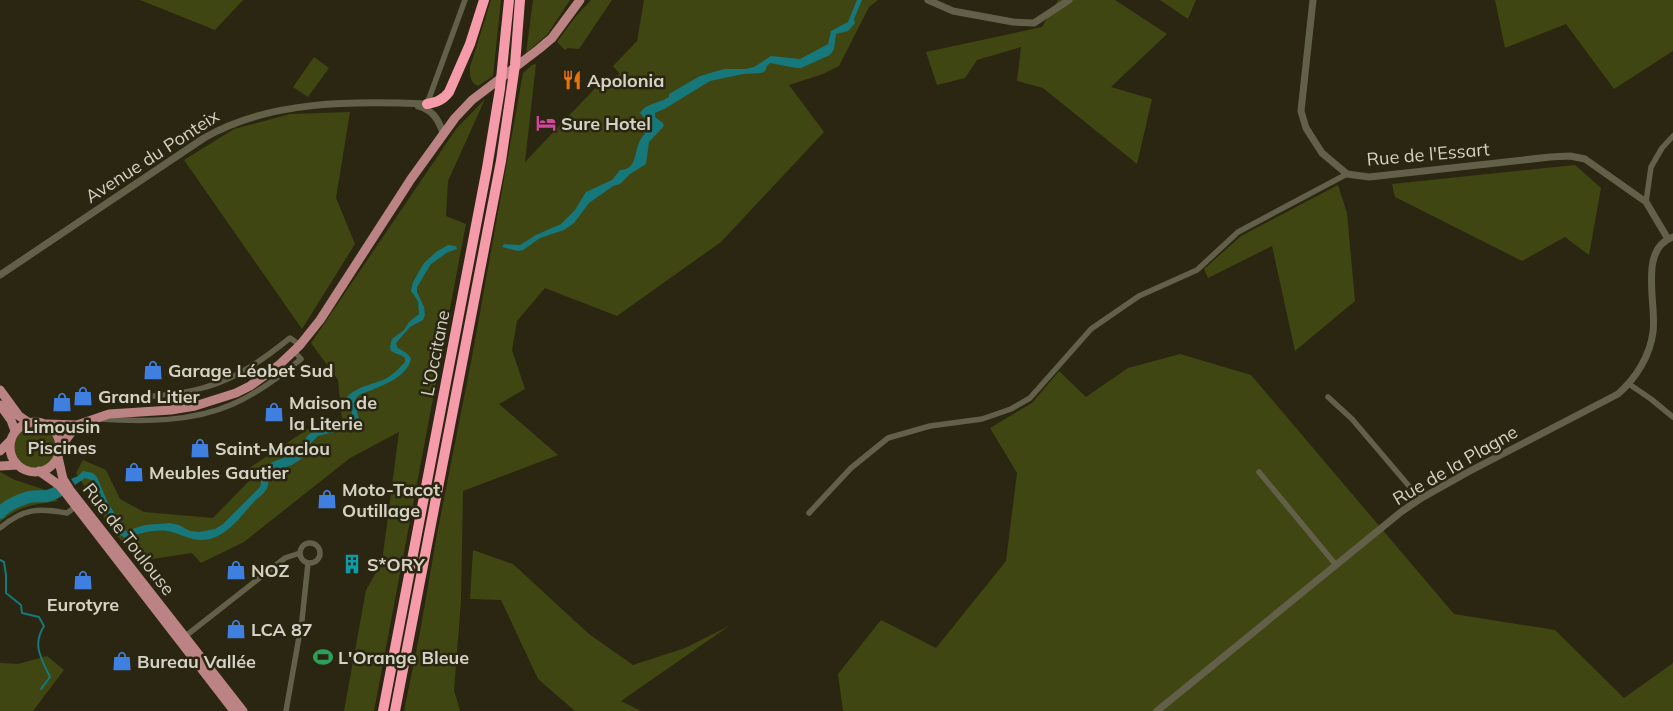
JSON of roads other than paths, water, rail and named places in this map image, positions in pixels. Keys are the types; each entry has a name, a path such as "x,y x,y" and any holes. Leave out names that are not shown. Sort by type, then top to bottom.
{"highway":[{"path":"427,104 444,99 449,92 470,44 484,0"},
{"name":"L'Occitane","path":"383,711 487,168 500,89 508,0"},
{"name":"L'Occitane","path":"395,711 501,161 509,110 520,0"},
{"path":"519,22 525,9 526,0"}],"main road":[{"path":"0,451 10,442 15,431 28,422 77,424 109,414 182,408 222,398 250,386 279,366 320,320 411,178 443,133 469,103 539,50 557,32 580,0"},
{"path":"0,390 19,416 28,422"},
{"path":"0,405 11,420 15,431"},
{"path":"47,424 59,437 60,446"},
{"path":"60,446 77,424"},
{"path":"10,442 10,450 18,465"},
{"name":"Rue de Toulouse","path":"60,446 58,457 63,479 79,505 182,638 243,711"},
{"path":"39,471 47,469 54,464 58,457"},
{"name":"Rue de Toulouse","path":"0,466 18,465 28,471 39,471 59,485 79,505"},
{"name":"Rue de Toulouse","path":"182,638 234,711"}],"street":[{"path":"427,104 465,0"},
{"path":"928,0 953,11 1012,22 1034,23 1069,0"},
{"name":"Rue de l'Essart","path":"1313,0 1301,111 1306,128 1322,153 1346,174 1369,177 1570,156 1585,159 1646,202 1670,238"},
{"name":"Avenue du Ponteix","path":"0,276 204,138 230,124 261,114 297,107 377,102 427,104"},
{"path":"405,103 425,108 433,113 443,133"},
{"path":"1646,202 1651,167 1662,148 1673,136"},
{"path":"809,513 851,468 888,438 930,426 982,419 1011,409 1024,402 1030,398 1091,329 1139,296 1197,270 1238,232 1346,174"},
{"name":"Rue de la Plagne","path":"1157,711 1401,512 1468,472 1618,394 1629,384 1648,352 1653,331 1652,260 1659,246 1670,238"},
{"path":"137,398 182,393 208,387 247,369 290,334 301,359 309,362"},
{"path":"93,418 119,420 196,416 233,404 258,391 301,359"},
{"path":"1629,384 1673,417"},
{"path":"1328,397 1352,419 1420,499"},
{"path":"1259,472 1336,565"},
{"path":"0,528 22,512 37,509 67,513 79,505"},
{"path":"306,544 314,544 319,550 319,558 314,563 308,564 302,560 300,553 306,544"},
{"path":"182,638 285,558 300,553"},
{"path":"286,711 302,620 308,564"}],"water":[{"path":"857,0 862,0 854,19 855,23 848,31 836,34 834,49 830,55 801,68 770,63 765,71 761,73 743,74 710,81 655,113 655,117 664,126 649,142 646,164 630,174 620,184 613,186 589,203 574,223 564,230 540,238 523,250 518,251 502,247 504,244 520,245 536,235 561,224 575,210 586,192 612,180 620,170 632,165 640,141 650,126 640,113 646,107 669,97 669,94 700,76 724,69 754,67 771,56 800,59 828,44 831,31 848,22"},
{"path":"448,245 456,246 457,249 448,252 431,264 417,287 417,292 424,307 425,315 423,320 410,327 396,343 397,347 410,357 409,365 401,375 358,396 355,402 359,418 357,426 318,436 310,444 301,459 292,465 271,472 265,492 233,525 219,535 203,540 170,532 156,531 125,538 119,534 91,480 85,478 75,485 71,479 83,471 93,473 97,477 108,503 126,531 145,525 169,523 179,525 190,531 199,532 215,529 223,524 260,487 260,475 265,466 293,454 301,447 311,433 351,422 352,412 345,399 359,388 387,378 405,362 404,357 391,351 392,339 404,330 409,322 419,314 418,301 411,291 413,282 424,263 436,252"}],"waterway":[{"path":"0,513 10,505 29,497 48,496 57,492"},
{"path":"0,560 4,562 6,593 21,605 22,613 39,617 44,626 40,633 38,645 41,658 50,677 41,689"}],"place":[{"name":"Apolonia","path":"572,80"},
{"name":"Sure Hotel","path":"546,123"},
{"name":"Garage Léobet Sud","path":"153,370"},
{"name":"Grand Litier","path":"83,396"},
{"name":"Limousin Piscines","path":"62,402"},
{"name":"Maison de la Literie","path":"274,412"},
{"name":"Saint-Maclou","path":"200,448"},
{"name":"Meubles Gautier","path":"134,472"},
{"name":"Moto-Tacot Outillage","path":"327,499"},
{"name":"S*ORY","path":"352,564"},
{"name":"NOZ","path":"236,570"},
{"name":"Eurotyre","path":"83,580"},
{"name":"LCA 87","path":"236,629"},
{"name":"L'Orange Bleue","path":"323,657"},
{"name":"Bureau Vallée","path":"122,661"}]}
